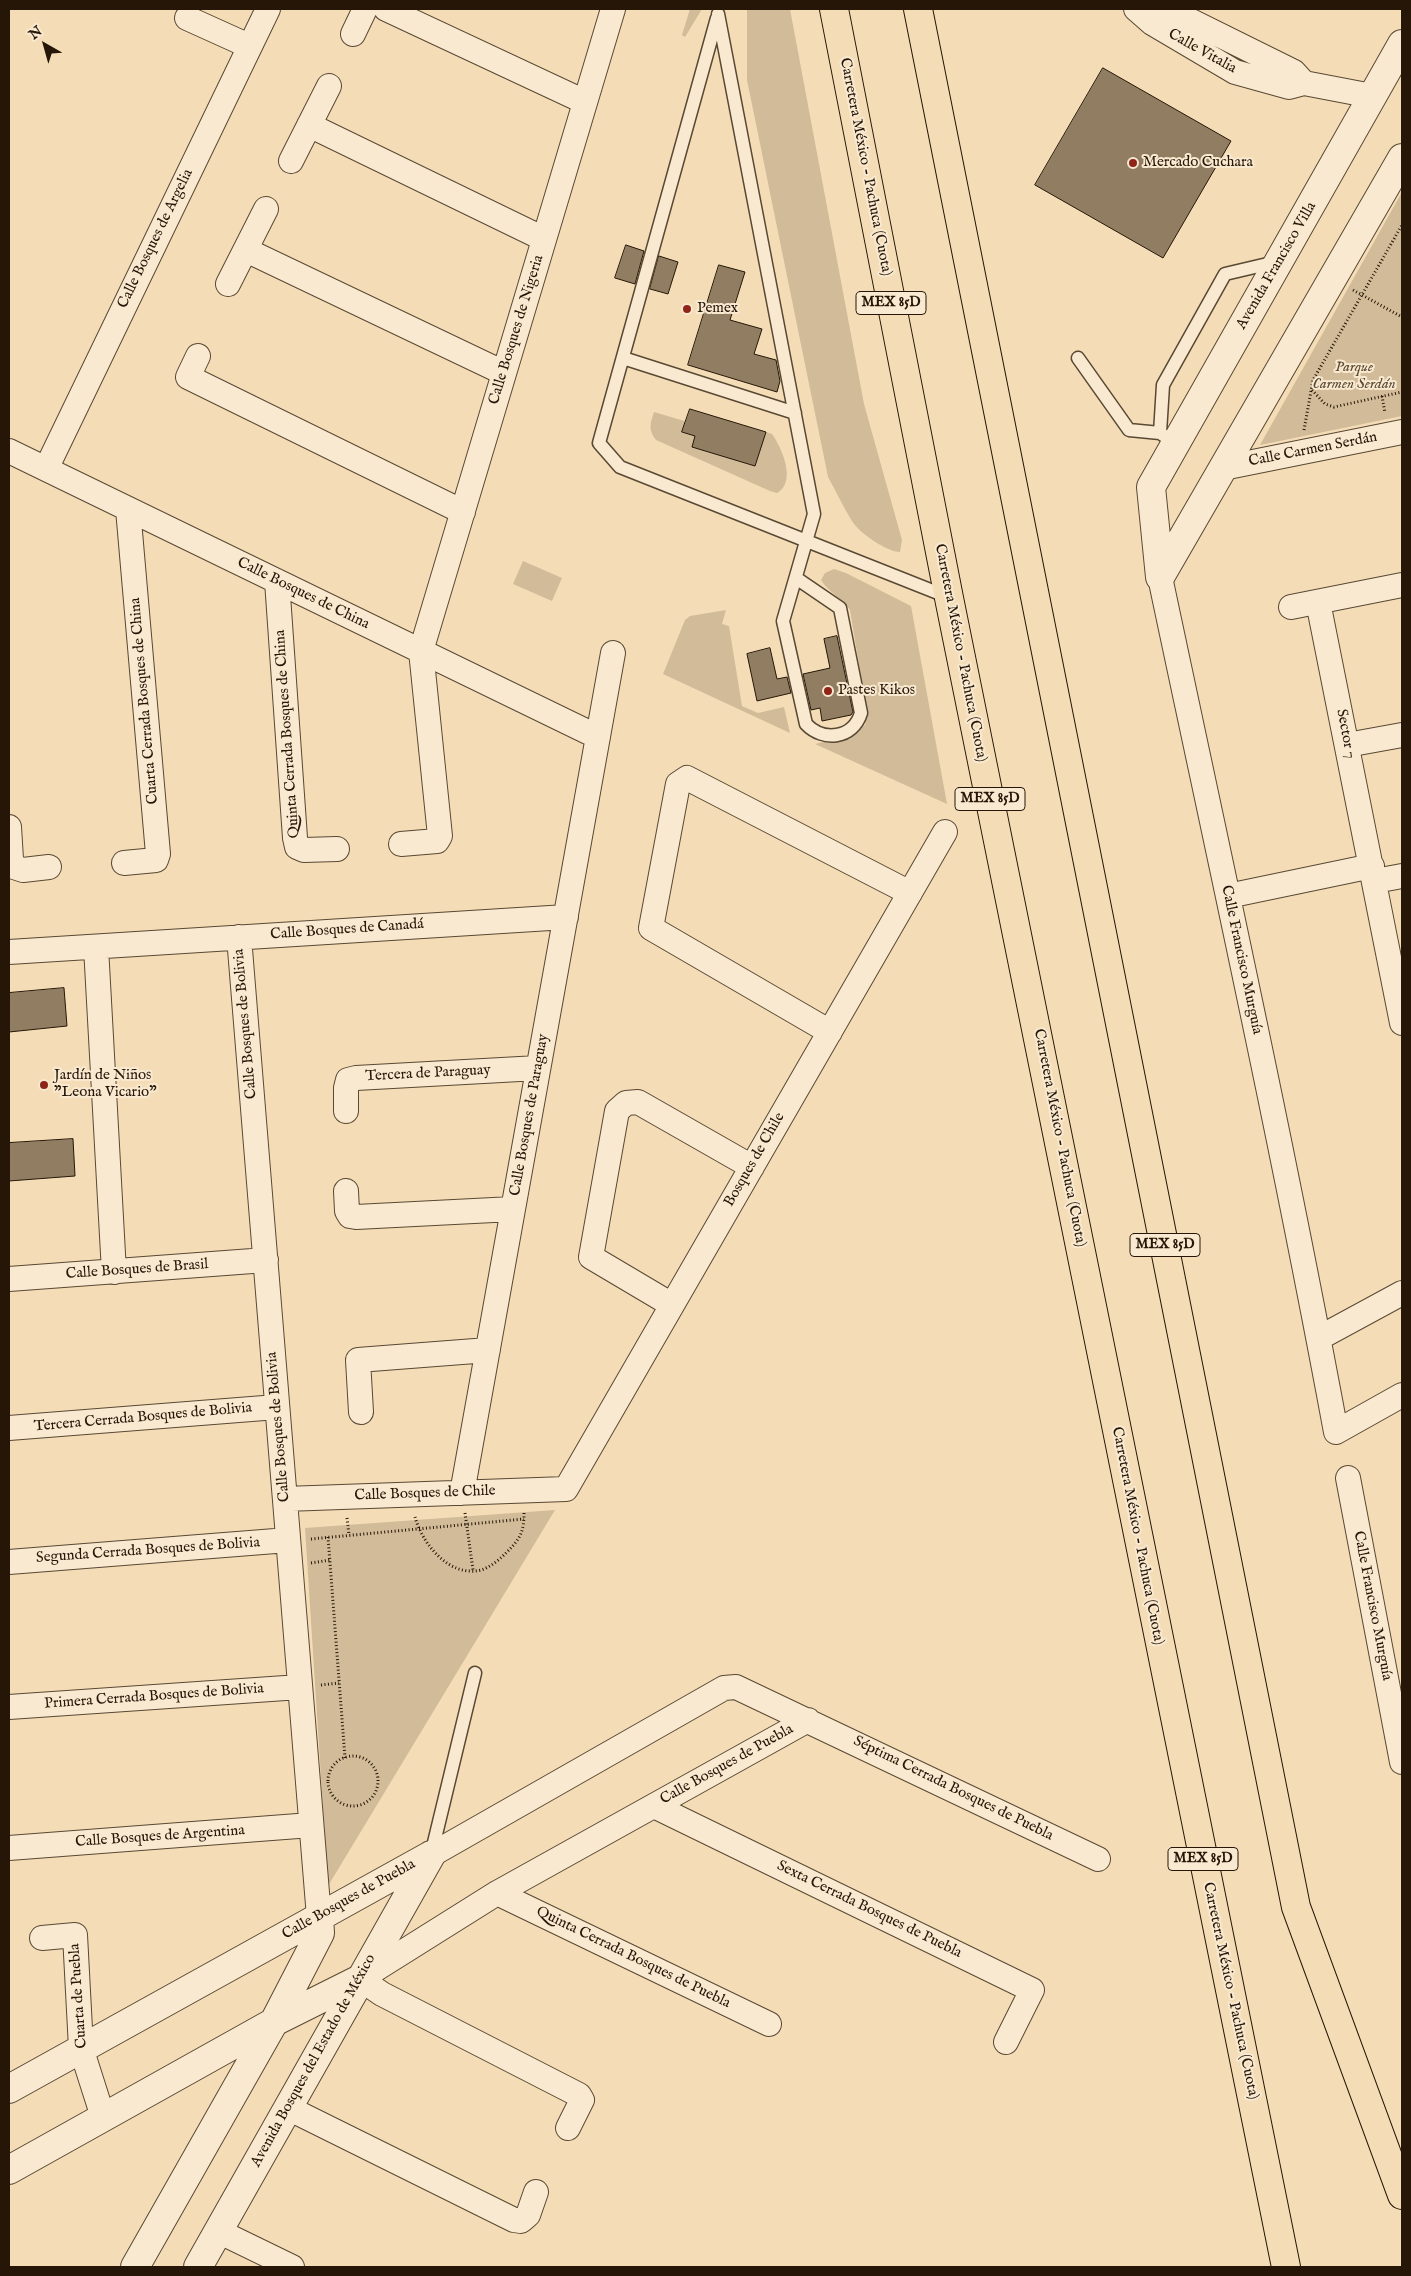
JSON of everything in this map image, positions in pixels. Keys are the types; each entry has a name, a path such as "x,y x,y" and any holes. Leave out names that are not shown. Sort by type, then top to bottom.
{"highway":[{"name":"Carretera México - Pachuca (Cuota)","path":"834,9 949,598 1286,2267"},
{"name":"MEX 85D","path":"918,9 1296,1907 1402,2195"}],"street":[{"name":"Calle Bosques de Argelia","path":"46,469 268,9"},
{"path":"353,34 365,9"},
{"path":"386,9 585,102"},
{"name":"Calle Bosques de Nigeria","path":"421,651 612,9"},
{"name":"Calle Vitalia","path":"1154,12 1235,72 1289,87 1304,83 1372,96"},
{"path":"187,18 249,46"},
{"name":"Avenida Francisco Villa","path":"1151,488 1168,438 1281,260 1402,44"},
{"path":"291,161 329,86"},
{"path":"309,125 544,239"},
{"path":"1160,577 1402,158"},
{"path":"228,284 266,209"},
{"path":"246,250 504,373"},
{"path":"198,356 188,376 463,512"},
{"name":"Calle Carmen Serdán","path":"1223,468 1402,432"},
{"name":"Calle Bosques de China","path":"9,451 598,737"},
{"name":"Calle Francisco Murguía","path":"1151,488 1160,577 1319,1338 1336,1432 1402,1395"},
{"name":"Cuarta Cerrada Bosques de China","path":"124,863 151,862 156,860 158,854 128,509"},
{"name":"Quinta Cerrada Bosques de China","path":"277,581 297,847 304,850 337,849"},
{"path":"1291,608 1402,585"},
{"name":"Sector 7","path":"1318,602 1402,1021"},
{"path":"401,844 437,841 440,836 421,651"},
{"name":"Calle Bosques de Paraguay","path":"462,1493 613,653"},
{"path":"1347,745 1402,735"},
{"path":"830,1032 651,928 678,784 687,778 910,892"},
{"path":"9,827 11,859 14,867 22,870 49,867"},
{"name":"Bosques de Chile","path":"566,1489 945,832"},
{"path":"1228,896 1373,874 1402,876"},
{"name":"Calle Bosques de Canadá","path":"9,952 566,917"},
{"name":"Calle Bosques de Bolivia","path":"239,937 319,1917"},
{"path":"96,947 114,1272"},
{"name":"Tercera de Paraguay","path":"346,1111 348,1080 356,1078 538,1068"},
{"path":"672,1305 592,1257 617,1111 626,1103 638,1102 752,1167"},
{"path":"346,1191 348,1211 350,1216 356,1217 513,1209"},
{"name":"Calle Bosques de Brasil","path":"9,1279 266,1260"},
{"path":"1319,1338 1402,1293"},
{"path":"362,1412 358,1360 488,1350"},
{"name":"Tercera Cerrada Bosques de Bolivia","path":"9,1428 277,1407"},
{"name":"Calle Francisco Murguía","path":"1348,1478 1397,1706 1402,1762"},
{"name":"Calle Bosques de Chile","path":"285,1499 566,1489"},
{"name":"Segunda Cerrada Bosques de Bolivia","path":"9,1562 288,1540"},
{"name":"Primera Cerrada Bosques de Bolivia","path":"9,1707 300,1687"},
{"name":"Calle Bosques de Puebla","path":"9,2089 431,1855 724,1688 736,1687 808,1720"},
{"name":"Calle Bosques de Puebla","path":"9,2170 274,2022 360,1979 497,1893 808,1720"},
{"name":"Séptima Cerrada Bosques de Puebla","path":"808,1720 1098,1859"},
{"name":"Sexta Cerrada Bosques de Puebla","path":"654,1806 1032,1990 1006,2042"},
{"name":"Calle Bosques de Argentina","path":"9,1848 311,1825"},
{"name":"Avenida Bosques del Estado de México","path":"198,2267 431,1855"},
{"name":"Quinta Cerrada Bosques de Puebla","path":"497,1893 769,2024"},
{"path":"135,2267 274,2022 320,1933 319,1917"},
{"name":"Cuarta de Puebla","path":"42,1938 75,1935 82,2048 104,2117"},
{"path":"360,1979 382,1994 579,2095 582,2100 568,2128"},
{"path":"206,2060 220,2062 229,2071 238,2086"},
{"path":"288,2108 514,2220 521,2221 528,2215 536,2192"},
{"path":"218,2231 292,2267"}],"lane":[{"path":"719,12 599,443 620,467 949,598"},
{"path":"719,12 814,514 783,621 806,724 813,732 824,736 849,731 858,723 861,713 840,608 796,578"},
{"path":"1078,358 1130,430 1168,438 1163,385 1225,274 1281,260"},
{"path":"623,358 795,413"},
{"path":"431,1855 475,1673"}],"path":[{"path":"1300,453 1313,380 1402,225"},
{"path":"1332,279 1401,315"},
{"path":"1311,389 1325,404 1334,407 1402,392"},
{"path":"409,1494 418,1528 426,1542 443,1560 464,1570 482,1570 500,1560 510,1550 524,1527 524,1491"},
{"path":"462,1493 473,1570"},
{"path":"288,1540 524,1519"},
{"path":"328,1537 345,1758"},
{"path":"345,1758 362,1758 369,1762 377,1776 375,1793 362,1804 346,1805 333,1796 330,1790 328,1782 332,1767 345,1758"}],"green space":[{"path":"690,9 702,9 685,37 682,35"},
{"path":"747,9 790,9 864,404 902,540 900,552 881,545 856,526 828,477 747,80"},
{"name":"Parque Carmen Serdán","path":"1402,192 1402,416 1260,445"},
{"path":"654,412 762,444 766,432 772,434 780,448 786,465 786,481 783,488 777,493 770,491 656,440 650,427"},
{"path":"523,561 562,578 552,601 513,584"},
{"path":"834,569 846,573 911,606 947,804 815,744 853,735 865,725 867,713 850,610 821,580 825,573"},
{"path":"726,610 722,624 729,626 742,706 758,713 784,707 790,733 663,674 685,620 690,616"},
{"path":"555,1510 328,1886 305,1528"}],"building":[{"name":"Mercado Cuchara","path":"1103,68 1231,141 1163,258 1035,185"},
{"path":"626,245 644,251 635,284 615,278"},
{"path":"659,256 678,262 668,294 650,289"},
{"path":"719,265 745,272 730,320 762,329 754,354 776,360 780,381 777,392 688,365"},
{"path":"690,409 766,432 755,466 692,447 695,436 682,432"},
{"name":"Pastes Kikos","path":"837,636 853,712 851,715 822,721 820,708 811,710 803,674 830,668 824,639"},
{"path":"770,648 777,679 787,677 791,693 757,701 747,654"},
{"path":"64,988 67,1026 9,1032 9,993"},
{"path":"73,1139 75,1176 9,1181 9,1143"}],"place":[{"name":"Mercado Cuchara","path":"1133,163"},
{"name":"Pemex","path":"687,309"},
{"name":"Pastes Kikos","path":"828,691"},
{"name":"Jardín de Niños \"Leona Vicario\"","path":"44,1085"}]}
